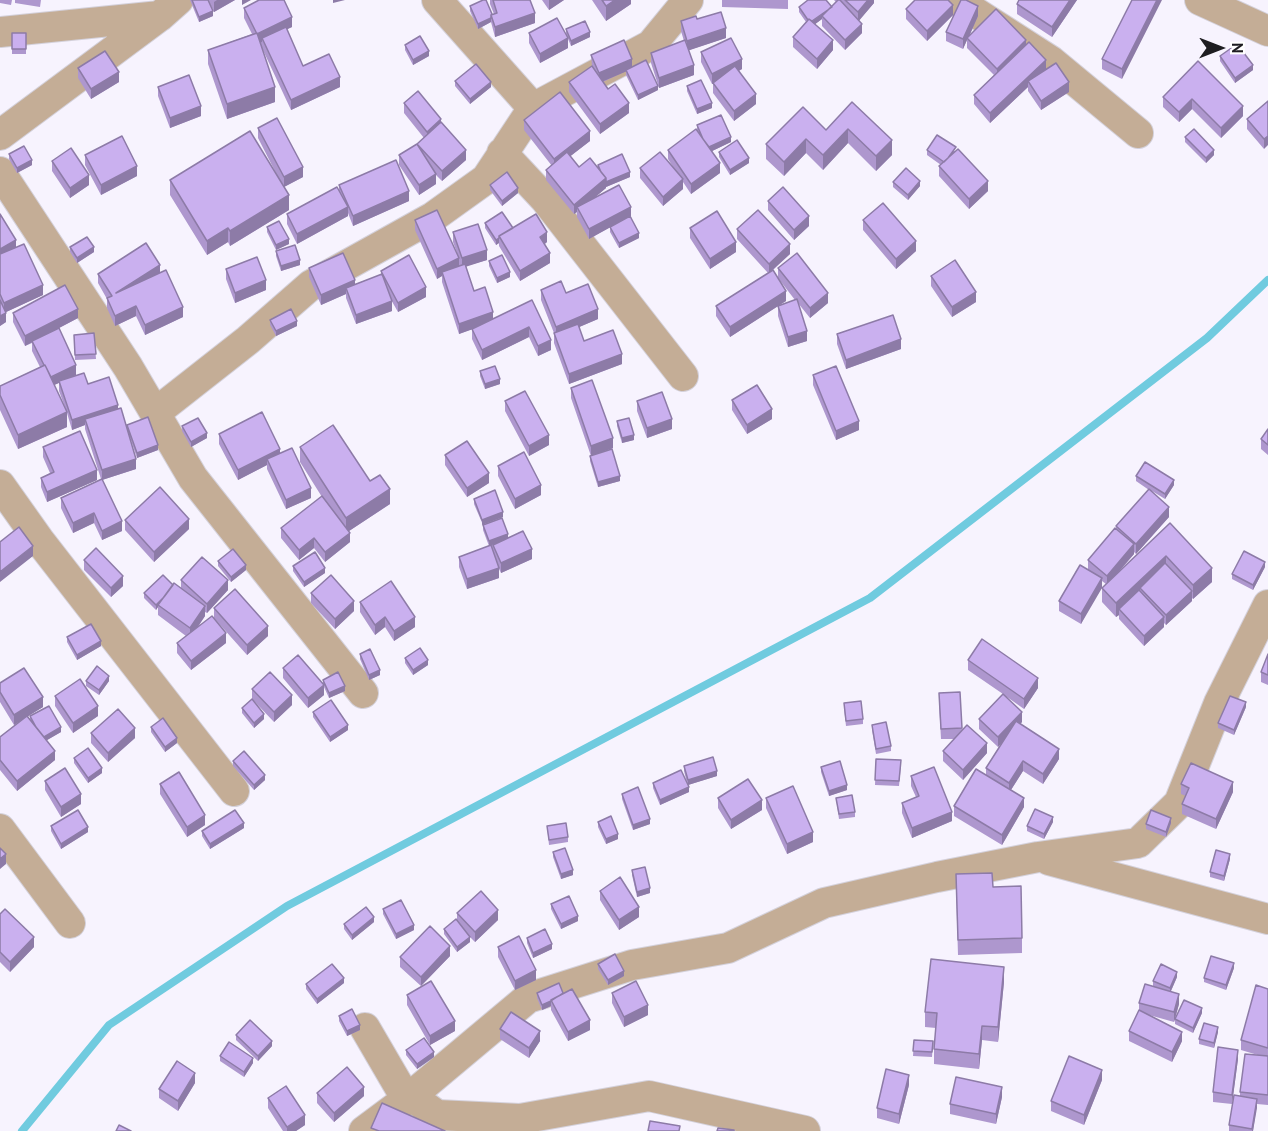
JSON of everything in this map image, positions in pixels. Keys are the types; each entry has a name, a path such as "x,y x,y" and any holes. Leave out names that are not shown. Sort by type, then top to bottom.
{"street":[{"path":"437,0 533,108"},
{"path":"155,413 248,340 311,285 433,217 486,178 533,108 651,45 688,0"},
{"path":"956,0 1051,61 1138,133"},
{"path":"1200,0 1268,31"},
{"path":"0,32 169,8"},
{"path":"0,135 169,8"},
{"path":"502,153 545,199 683,376"},
{"path":"0,172 128,367 193,478 363,693"},
{"path":"0,485 39,540 234,791"},
{"path":"364,1131 411,1096 528,998 632,965 728,948 824,903 1038,857 1138,843 1179,803 1219,704 1268,605"},
{"path":"0,829 70,923"},
{"path":"1038,857 1268,919"},
{"path":"365,1028 400,1089 437,1115 520,1119 649,1096 805,1131"}],"building":[{"path":"192,0 208,0 213,11 199,17"},
{"path":"259,0 284,0 292,17 257,34 244,8"},
{"path":"486,0 492,14 491,18 478,24 470,6"},
{"path":"493,0 530,0 535,13 495,27 491,15 497,13"},
{"path":"602,0 615,0 606,6"},
{"path":"808,0 826,0 832,7 812,21 808,20 799,7"},
{"path":"838,0 862,24 845,40 822,16"},
{"path":"845,0 868,0 858,12"},
{"path":"915,0 948,0 953,5 927,31 906,9"},
{"path":"961,0 978,6 963,39 946,32"},
{"path":"1019,0 1070,0 1052,27 1017,4"},
{"path":"1132,0 1157,0 1122,69 1102,59"},
{"path":"996,9 1026,40 997,69 967,38"},
{"path":"721,12 726,28 687,41 681,21"},
{"path":"557,18 568,38 540,54 529,33"},
{"path":"809,19 833,40 817,59 793,37"},
{"path":"585,21 590,32 571,41 566,29"},
{"path":"286,27 303,66 329,54 340,77 291,100 262,38"},
{"path":"12,33 26,33 26,49 12,49"},
{"path":"257,33 275,87 227,104 208,50"},
{"path":"420,36 429,51 413,60 405,45"},
{"path":"731,38 742,59 712,74 701,52"},
{"path":"624,40 632,59 599,73 591,55"},
{"path":"685,40 694,65 659,78 651,53"},
{"path":"1029,42 1046,60 990,113 974,95"},
{"path":"1237,44 1253,65 1235,78 1220,56"},
{"path":"105,51 119,72 91,89 78,68"},
{"path":"646,60 658,86 638,95 626,70"},
{"path":"1198,61 1243,106 1221,128 1192,99 1179,112 1163,97"},
{"path":"1056,63 1069,82 1041,101 1028,81"},
{"path":"476,64 491,82 470,99 455,81"},
{"path":"592,66 608,89 615,84 629,103 600,124 569,82"},
{"path":"735,66 756,94 734,111 713,83"},
{"path":"189,75 201,106 170,118 158,87"},
{"path":"701,80 712,103 697,109 687,86"},
{"path":"418,91 441,119 427,132 404,103"},
{"path":"560,92 590,131 554,159 524,120"},
{"path":"1268,101 1268,136 1264,139 1247,119"},
{"path":"852,102 892,140 876,156 848,129 823,155 806,139 784,162 766,144 803,107 826,130"},
{"path":"721,115 731,137 709,147 697,125"},
{"path":"277,118 303,167 284,177 258,128"},
{"path":"441,122 466,150 442,171 417,144"},
{"path":"696,129 720,163 691,184 668,150"},
{"path":"1194,129 1214,150 1206,158 1185,137"},
{"path":"250,131 289,195 230,231 228,228 207,241 170,180"},
{"path":"937,135 956,147 944,162 927,150"},
{"path":"122,136 137,166 101,185 85,155"},
{"path":"737,140 749,158 730,170 719,152"},
{"path":"417,144 436,174 419,185 399,155"},
{"path":"24,146 32,160 17,168 9,154"},
{"path":"71,148 89,175 70,188 52,161"},
{"path":"958,149 988,181 969,199 939,166"},
{"path":"567,152 579,167 590,158 606,178 574,205 546,170"},
{"path":"660,152 683,179 663,197 640,168"},
{"path":"622,154 630,172 606,182 598,165"},
{"path":"396,160 409,191 353,216 339,185"},
{"path":"906,168 920,181 908,195 893,182"},
{"path":"507,172 518,188 502,201 490,185"},
{"path":"619,185 631,207 589,229 577,207"},
{"path":"337,187 348,207 297,234 287,214"},
{"path":"783,187 809,216 794,230 768,201"},
{"path":"883,203 916,241 896,259 863,220"},
{"path":"437,210 459,258 437,269 415,220"},
{"path":"758,210 790,244 769,264 737,229"},
{"path":"717,211 736,242 710,259 690,228"},
{"path":"502,212 513,228 496,240 485,223"},
{"path":"0,214 16,240 0,249"},
{"path":"536,214 547,232 540,237 550,253 520,271 499,236"},
{"path":"630,216 639,233 619,243 610,227"},
{"path":"279,221 289,239 276,245 267,227"},
{"path":"478,224 487,250 462,258 453,232"},
{"path":"87,237 94,247 77,258 70,247"},
{"path":"146,243 160,265 116,293 166,270 183,307 145,325 136,306 115,316 107,298 112,296 98,274"},
{"path":"24,244 43,285 4,303 0,294 0,254"},
{"path":"295,245 300,260 281,266 276,251"},
{"path":"343,253 355,280 321,295 309,268"},
{"path":"797,253 828,293 810,308 778,268"},
{"path":"409,255 426,287 398,303 381,271"},
{"path":"502,255 510,272 497,278 489,261"},
{"path":"257,257 266,280 235,293 226,269"},
{"path":"955,260 976,292 952,307 931,276"},
{"path":"465,264 474,291 485,287 493,312 459,324 442,272"},
{"path":"773,270 786,291 730,327 716,306"},
{"path":"382,274 392,301 356,315 346,288"},
{"path":"561,281 566,293 588,284 598,309 556,327 541,290"},
{"path":"65,285 78,309 25,336 13,313"},
{"path":"797,299 807,331 788,337 778,306"},
{"path":"0,300 6,313 0,316"},
{"path":"532,300 551,340 538,346 529,327 482,350 472,329"},
{"path":"291,309 297,321 276,331 270,320"},
{"path":"893,315 901,339 846,360 837,334"},
{"path":"578,324 584,341 613,330 622,354 569,374 554,333"},
{"path":"59,328 76,365 51,377 32,341"},
{"path":"94,333 96,354 75,355 74,335"},
{"path":"45,365 67,412 18,435 0,395 0,386"},
{"path":"495,366 500,379 485,384 480,371"},
{"path":"836,366 859,421 836,431 813,375"},
{"path":"84,373 88,384 109,377 118,405 72,420 59,381"},
{"path":"592,380 613,438 591,446 571,388"},
{"path":"757,385 772,409 747,425 732,400"},
{"path":"525,391 549,435 529,446 505,401"},
{"path":"662,392 672,419 647,428 637,401"},
{"path":"121,408 136,459 102,470 85,419"},
{"path":"262,412 280,449 238,470 219,434"},
{"path":"148,417 158,445 137,453 127,425"},
{"path":"198,418 207,433 191,442 182,426"},
{"path":"629,418 634,435 622,438 617,421"},
{"path":"333,425 370,481 380,475 390,489 346,518 300,447"},
{"path":"1268,429 1268,445 1261,439"},
{"path":"80,431 97,470 47,492 41,478 54,472 43,447"},
{"path":"467,441 489,473 467,488 445,455"},
{"path":"292,448 311,488 286,500 267,459"},
{"path":"612,449 620,476 598,482 590,456"},
{"path":"524,452 541,485 515,499 498,466"},
{"path":"1145,462 1174,480 1165,494 1136,476"},
{"path":"102,479 122,521 102,531 94,513 73,523 61,498"},
{"path":"160,487 189,519 154,552 125,520"},
{"path":"1149,489 1169,507 1136,544 1116,526"},
{"path":"495,490 503,512 482,520 474,499"},
{"path":"322,496 350,533 325,552 314,538 299,550 281,528"},
{"path":"502,518 508,534 489,541 483,525"},
{"path":"1170,523 1212,568 1193,585 1166,556 1116,603 1102,588"},
{"path":"19,527 33,546 0,572 0,542"},
{"path":"1115,528 1134,544 1107,576 1088,560"},
{"path":"523,531 532,549 501,563 493,545"},
{"path":"491,545 499,568 467,579 459,557"},
{"path":"96,548 123,576 111,588 84,560"},
{"path":"233,549 246,565 231,577 218,561"},
{"path":"1244,551 1265,562 1253,585 1232,574"},
{"path":"315,552 325,568 304,582 293,566"},
{"path":"202,557 228,580 207,604 181,580"},
{"path":"1165,563 1192,591 1166,615 1140,588"},
{"path":"1080,565 1102,578 1081,614 1059,601"},
{"path":"163,575 173,585 156,605 144,593"},
{"path":"331,575 354,601 335,619 311,593"},
{"path":"391,581 415,617 394,631 385,617 375,625 360,602"},
{"path":"174,583 205,606 190,628 158,605"},
{"path":"235,589 268,626 247,645 214,608"},
{"path":"1139,590 1164,617 1144,636 1119,609"},
{"path":"212,616 226,633 191,661 177,643"},
{"path":"91,624 101,641 77,655 67,637"},
{"path":"982,639 1038,678 1024,699 968,660"},
{"path":"420,648 428,660 413,670 405,658"},
{"path":"370,649 380,670 369,675 360,654"},
{"path":"1268,654 1268,675 1261,672"},
{"path":"298,655 324,685 308,698 283,668"},
{"path":"97,666 109,676 99,690 86,681"},
{"path":"24,668 43,697 14,715 0,692 0,683"},
{"path":"270,672 292,695 274,712 252,689"},
{"path":"338,672 345,686 329,693 323,680"},
{"path":"80,679 98,706 73,723 55,696"},
{"path":"960,692 962,728 941,729 939,693"},
{"path":"1003,694 1022,712 998,737 979,719"},
{"path":"1230,696 1246,702 1234,730 1218,723"},
{"path":"252,699 264,714 254,723 242,708"},
{"path":"331,700 348,725 330,737 313,712"},
{"path":"861,701 863,719 846,721 844,703"},
{"path":"49,706 61,727 44,737 30,716"},
{"path":"118,709 135,728 108,753 91,733"},
{"path":"27,716 55,751 17,781 0,760 0,737"},
{"path":"163,718 177,738 165,747 151,727"},
{"path":"1016,721 1059,749 1043,774 1023,761 1009,783 986,768"},
{"path":"886,722 891,746 876,749 872,725"},
{"path":"967,725 987,743 963,770 943,751"},
{"path":"88,748 102,768 88,778 74,758"},
{"path":"244,751 265,775 254,785 233,761"},
{"path":"713,757 717,771 688,780 684,766"},
{"path":"876,759 901,760 899,781 875,780"},
{"path":"840,761 847,785 829,791 821,767"},
{"path":"1191,763 1233,782 1216,819 1182,804 1189,788 1181,784"},
{"path":"934,767 952,812 912,828 902,803 919,796 911,776"},
{"path":"65,768 81,794 61,807 45,781"},
{"path":"976,769 1024,798 1002,835 954,806"},
{"path":"681,770 689,787 660,800 653,783"},
{"path":"179,772 205,815 187,827 160,784"},
{"path":"748,779 762,800 731,820 718,798"},
{"path":"793,786 813,832 787,844 766,798"},
{"path":"638,787 650,819 633,825 622,794"},
{"path":"852,795 855,812 839,814 836,798"},
{"path":"1035,809 1053,817 1044,834 1027,826"},
{"path":"78,810 88,827 61,844 51,826"},
{"path":"235,810 244,823 210,844 202,831"},
{"path":"1151,810 1171,818 1166,832 1146,824"},
{"path":"611,816 618,834 606,839 598,822"},
{"path":"566,823 568,837 549,840 547,826"},
{"path":"0,848 6,854 0,859"},
{"path":"565,848 573,870 561,874 553,852"},
{"path":"1216,850 1230,854 1224,876 1210,872"},
{"path":"645,867 650,888 637,892 632,870"},
{"path":"992,873 993,887 1021,886 1022,938 958,940 956,874"},
{"path":"620,877 639,907 619,920 600,891"},
{"path":"481,891 498,910 475,932 457,913"},
{"path":"569,896 578,916 561,924 551,904"},
{"path":"401,900 414,925 396,934 383,909"},
{"path":"366,907 374,917 352,935 344,924"},
{"path":"5,909 34,937 10,962 0,952 0,914"},
{"path":"456,919 470,937 457,947 444,929"},
{"path":"430,926 450,946 421,977 400,957"},
{"path":"545,929 552,944 533,953 527,938"},
{"path":"519,936 536,970 515,981 498,947"},
{"path":"615,954 624,971 608,980 598,964"},
{"path":"1211,956 1234,963 1226,985 1204,978"},
{"path":"931,959 1004,967 998,1027 982,1026 979,1054 934,1049 937,1013 925,1012"},
{"path":"332,964 344,978 317,999 306,984"},
{"path":"1161,964 1177,972 1170,988 1153,981"},
{"path":"431,981 455,1021 430,1036 407,995"},
{"path":"636,981 648,1005 624,1017 612,993"},
{"path":"559,983 563,993 542,1005 537,993"},
{"path":"1145,984 1179,994 1174,1012 1139,1003"},
{"path":"1256,985 1268,989 1268,1048 1241,1040"},
{"path":"572,989 590,1020 568,1032 551,1000"},
{"path":"1184,1000 1202,1008 1193,1028 1175,1019"},
{"path":"352,1009 360,1025 347,1031 339,1016"},
{"path":"1139,1010 1182,1032 1172,1052 1129,1031"},
{"path":"511,1012 540,1031 529,1048 500,1029"},
{"path":"250,1020 272,1041 258,1056 236,1035"},
{"path":"1204,1023 1218,1027 1214,1043 1199,1039"},
{"path":"424,1038 434,1052 417,1064 406,1050"},
{"path":"914,1040 933,1041 932,1052 913,1051"},
{"path":"229,1042 253,1058 244,1072 220,1056"},
{"path":"1218,1047 1238,1050 1232,1095 1213,1092"},
{"path":"1245,1054 1268,1056 1268,1095 1240,1092"},
{"path":"1069,1056 1102,1070 1084,1115 1051,1101"},
{"path":"177,1061 195,1073 178,1101 159,1089"},
{"path":"347,1067 364,1087 334,1113 317,1093"},
{"path":"886,1069 909,1075 899,1114 877,1108"},
{"path":"956,1077 1002,1087 996,1114 950,1104"},
{"path":"286,1086 305,1115 287,1127 268,1098"},
{"path":"1234,1095 1257,1099 1252,1129 1229,1125"},
{"path":"382,1103 445,1131 379,1131 371,1128"},
{"path":"650,1121 680,1126 679,1131 648,1131"},
{"path":"119,1125 131,1131 116,1131"},
{"path":"718,1128 734,1130 734,1131 717,1131"}],"waterway":[{"path":"22,1131 109,1025 287,906 870,598 1207,338 1268,280"}]}
